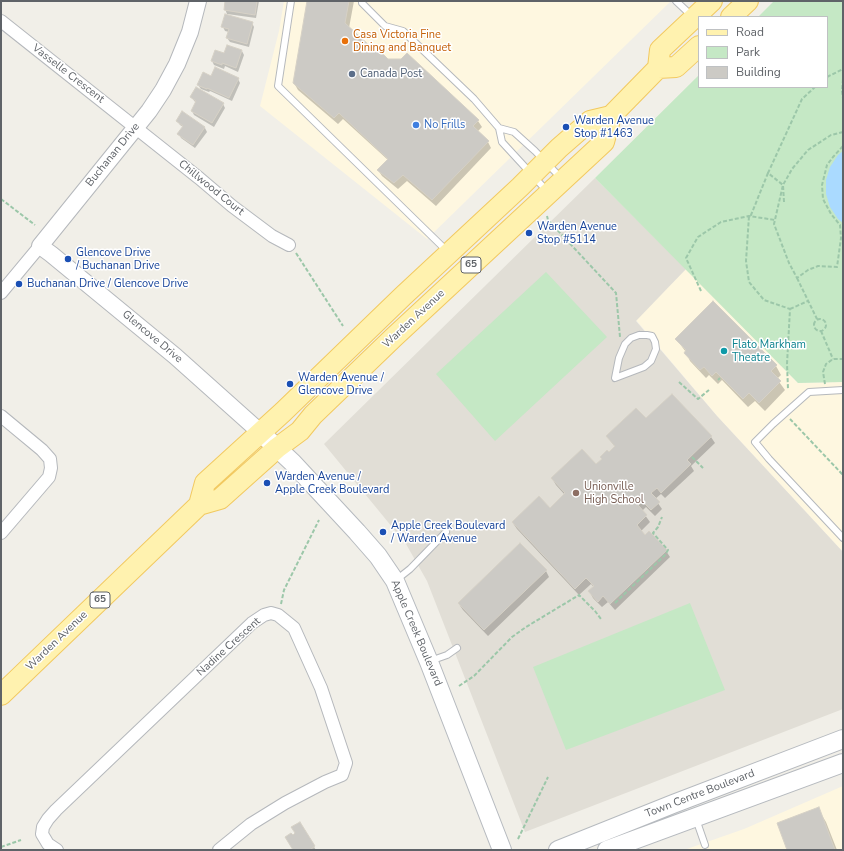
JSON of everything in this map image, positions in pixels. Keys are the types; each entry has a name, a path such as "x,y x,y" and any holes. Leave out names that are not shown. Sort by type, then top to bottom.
{"main road":[{"path":"698,47 676,67 658,68 660,50 712,1"},
{"path":"732,16 748,1"},
{"name":"Warden Avenue","path":"1,695 199,504 220,499 277,448 300,431 313,414 604,142 611,116 658,68"},
{"name":"65","path":"199,504 205,483 539,168 590,121 611,116"},
{"name":"Apple Creek Boulevard","path":"260,432 293,463 357,532 378,556 395,581 429,662 502,850"},
{"name":"Town Centre Boulevard","path":"558,850 843,739"},
{"name":"Town Centre Boulevard","path":"608,850 843,763"}],"street":[{"name":"Buchanan Drive","path":"1,293 149,111 164,90 177,64 190,32 198,1"},
{"name":"Vasselle Crescent","path":"1,21 135,128"},
{"name":"Chillwood Court","path":"135,128 232,206 272,236 289,245"},
{"name":"Glencove Drive","path":"40,246 175,356 260,432"},
{"path":"1,416 42,450 50,459 51,468 49,477 1,533"},
{"name":"Nadine Crescent","path":"57,850 48,844 42,834 48,819 56,810 252,623 264,615 271,613 278,615"},
{"path":"219,850 251,824 285,803 325,782 342,775 346,763 321,688 294,628 278,615"}],"lane":[{"path":"291,1 278,86 449,253"},
{"path":"362,1 362,3 385,26 403,31 408,35 474,99 499,128 502,142 539,168 556,186"},
{"path":"676,1 694,18"},
{"path":"499,128 514,132 539,168 556,186"},
{"path":"639,335 652,336 656,349 651,361 644,367 615,378 619,358 625,344 631,338 639,335"},
{"path":"843,390 809,392 784,413 755,442 843,538"},
{"path":"395,581 410,569 446,532"},
{"path":"429,662 447,655 457,648"},
{"path":"695,817 705,846"}],"path":[{"path":"828,77 843,70"},
{"path":"843,79 843,98"},
{"path":"808,301 790,309 764,300 749,282 746,260 749,216 751,215 768,173 802,99 814,88"},
{"path":"817,319 788,263 774,224 783,185 792,169 808,150 831,134 843,132"},
{"path":"797,278 808,270 818,266 837,267 842,237 840,225 831,214 823,199 822,185 827,165 836,152 843,146"},
{"path":"768,173 783,185 784,202"},
{"path":"1,199 35,225"},
{"path":"547,215 548,220 616,293 620,339"},
{"path":"701,291 686,258 698,237 721,222 749,216 775,220"},
{"path":"289,245 300,258 343,326"},
{"path":"788,389 787,364 790,309"},
{"path":"817,319 825,322 826,327 822,331 816,331 814,329 814,323 817,319"},
{"path":"822,331 833,359"},
{"path":"826,391 823,372 826,364 833,359 843,359"},
{"path":"679,382 698,399 709,390"},
{"path":"784,413 843,476"},
{"path":"692,457 703,468"},
{"path":"615,603 665,555 668,550 653,532 658,527 662,518"},
{"path":"278,615 284,590 319,520"},
{"path":"459,686 474,676 512,637 579,595 595,611 601,620"},
{"path":"518,839 548,777"},
{"path":"1,847 21,840"}],"shaded area":[{"path":"284,1 671,1 427,239 260,106 279,31"},
{"name":"Unionville High School","path":"595,178 686,269 636,321 717,416 843,552 843,709 525,832 427,581 406,544 324,444"},
{"path":"686,269 798,383 843,382 843,552 717,416 636,320"},
{"path":"843,786 843,850 684,850 744,829"}],"green space":[{"path":"774,1 843,1 843,382 798,383 595,178 698,76 698,88 828,88 828,16 759,16"},
{"path":"546,272 607,337 495,441 436,374"},
{"path":"690,603 725,690 566,750 533,667"}],"water":[{"path":"843,151 843,223 838,219 830,207 826,194 826,180 830,167 838,155"}],"building":[{"path":"225,1 257,1 255,15 224,10"},
{"path":"307,1 349,1 345,23 371,47 376,47 388,59 401,59 407,53 479,120 473,126 489,141 432,200 403,175 394,183 377,170 388,159 339,113 334,118 293,83"},
{"path":"225,14 253,22 247,44 226,38 229,29 221,27"},
{"path":"227,45 242,50 236,68 211,61 215,50 224,53"},
{"path":"215,67 239,78 229,98 197,85 203,72 211,76"},
{"path":"196,87 224,103 212,123 191,111 196,101 190,97"},
{"path":"182,111 205,127 193,145 177,134 183,126 176,121"},
{"name":"Flato Markham Theatre","path":"713,301 777,365 771,371 781,381 759,403 749,393 743,399 716,372 712,376 704,367 700,370 684,353 686,350 675,339"},
{"path":"672,394 712,436 687,460 691,464 661,493 657,488 651,493 660,502 651,510 642,501 638,505 647,515 637,525 645,535 649,531 667,550 610,604 603,596 598,602 588,591 594,586 586,578 575,589 512,522 539,496 550,508 565,493 551,478 582,449 596,464 602,459 600,457 607,450 609,452 615,446 606,436 636,408 646,418"},
{"path":"520,543 547,570 484,630 458,603"},
{"path":"819,807 835,850 787,850 777,823"},
{"path":"300,822 315,846 310,850 293,850 285,837 291,833 293,835 295,833 291,827"}],"place":[{"name":"Casa Victoria Fine Dining and Banquet","path":"345,41"},
{"name":"Canada Post","path":"352,74"},
{"name":"No Frills","path":"416,125"},
{"name":"Warden Avenue Stop #1463","path":"566,127"},
{"name":"Warden Avenue Stop #5114","path":"529,233"},
{"name":"Glencove Drive / Buchanan Drive","path":"68,259"},
{"name":"Buchanan Drive / Glencove Drive","path":"19,284"},
{"name":"Flato Markham Theatre","path":"724,351"},
{"name":"Warden Avenue / Glencove Drive","path":"290,384"},
{"name":"Warden Avenue / Apple Creek Boulevard","path":"267,483"},
{"name":"Unionville High School","path":"576,493"},
{"name":"Apple Creek Boulevard / Warden Avenue","path":"383,532"}]}
